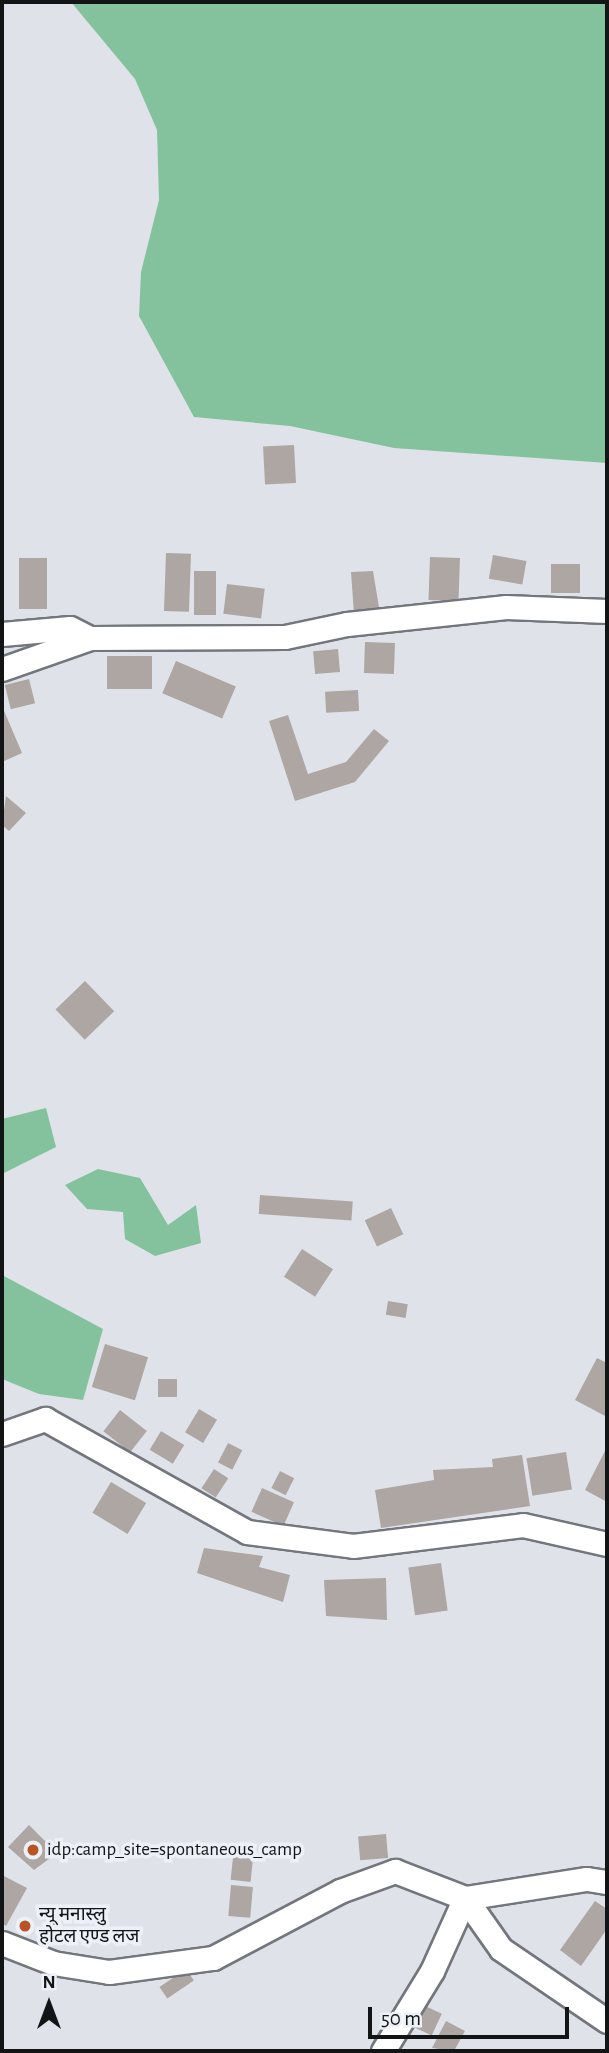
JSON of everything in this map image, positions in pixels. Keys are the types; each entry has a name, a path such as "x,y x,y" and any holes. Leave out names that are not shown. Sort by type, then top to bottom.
{"street":[{"path":"2,669 90,638 285,637 506,607 607,611"},
{"path":"2,634 70,628 90,638"},
{"path":"2,1434 45,1419 247,1532 353,1546 523,1525 607,1544"},
{"path":"2,1943 52,1962 109,1972 213,1958 340,1891 395,1871 465,1898 587,1879 607,1882"},
{"path":"465,1898 501,1949 607,2021"},
{"path":"383,2051 432,1970 465,1898"}],"green space":[{"path":"71,2 607,2 607,463 394,448 290,426 194,417 139,316 141,272 159,200 157,130 135,79"},
{"path":"46,1108 56,1147 2,1174 2,1119"},
{"path":"98,1169 140,1178 168,1225 196,1205 201,1243 155,1256 125,1239 123,1212 87,1209 65,1185"},
{"path":"2,1275 103,1329 83,1400 39,1394 2,1379"}],"building":[{"path":"294,445 296,483 265,485 263,447"},
{"path":"166,553 191,554 189,612 164,611"},
{"path":"493,555 526,561 522,585 489,579"},
{"path":"430,557 460,558 458,601 428,600"},
{"path":"19,558 47,558 47,609 19,609"},
{"path":"551,564 580,564 580,593 551,593"},
{"path":"194,571 216,571 216,615 194,615"},
{"path":"373,571 380,613 354,614 351,572"},
{"path":"227,584 265,589 261,618 223,614"},
{"path":"365,642 395,643 394,674 364,673"},
{"path":"338,649 340,672 315,674 313,651"},
{"path":"107,656 152,656 152,689 107,689"},
{"path":"176,661 236,686 222,719 162,693"},
{"path":"29,679 35,703 11,709 5,685"},
{"path":"358,690 359,711 326,713 325,692"},
{"path":"2,706 22,753 2,762"},
{"path":"288,715 308,774 346,762 374,729 389,741 355,782 295,801 269,721"},
{"path":"6,796 26,813 9,831 2,825"},
{"path":"85,981 114,1011 85,1040 56,1009"},
{"path":"260,1195 353,1201 351,1220 259,1214"},
{"path":"391,1208 403,1234 377,1247 365,1220"},
{"path":"302,1249 333,1269 315,1297 284,1277"},
{"path":"388,1301 408,1304 406,1318 386,1315"},
{"path":"105,1344 148,1357 135,1400 92,1387"},
{"path":"597,1358 607,1363 607,1417 575,1400"},
{"path":"158,1379 177,1379 177,1397 158,1397"},
{"path":"199,1409 217,1420 203,1443 185,1432"},
{"path":"120,1410 147,1431 130,1452 103,1431"},
{"path":"161,1431 184,1445 173,1464 150,1450"},
{"path":"228,1443 242,1450 232,1470 218,1463"},
{"path":"607,1447 607,1502 585,1490"},
{"path":"566,1452 572,1490 532,1496 526,1458"},
{"path":"522,1455 530,1506 381,1528 375,1490 434,1480 433,1470 493,1467 492,1459"},
{"path":"214,1469 228,1478 216,1498 201,1488"},
{"path":"280,1471 294,1478 286,1495 271,1488"},
{"path":"111,1482 146,1503 128,1534 92,1513"},
{"path":"262,1488 294,1502 283,1526 251,1512"},
{"path":"204,1548 263,1556 259,1567 290,1575 283,1602 197,1573"},
{"path":"441,1563 448,1611 415,1615 408,1568"},
{"path":"386,1578 387,1620 326,1616 324,1580"},
{"name":"idp:camp_site=spontaneous_camp","path":"29,1825 57,1853 34,1870 8,1847"},
{"path":"386,1834 388,1858 360,1860 358,1836"},
{"path":"234,1848 254,1850 251,1882 231,1880"},
{"path":"2,1875 27,1888 6,1926 2,1923"},
{"path":"231,1885 253,1887 250,1918 228,1916"},
{"path":"595,1901 607,1909 607,1929 581,1966 560,1950"},
{"path":"186,1969 194,1981 167,1999 159,1987"},
{"path":"421,2004 442,2014 432,2035 411,2026"},
{"path":"446,2021 465,2031 454,2051 432,2048"}],"place":[{"name":"idp:camp_site=spontaneous_camp","path":"33,1850"},
{"name":"न्यू मनास्लु होटल एण्ड लज","path":"25,1926"}]}
